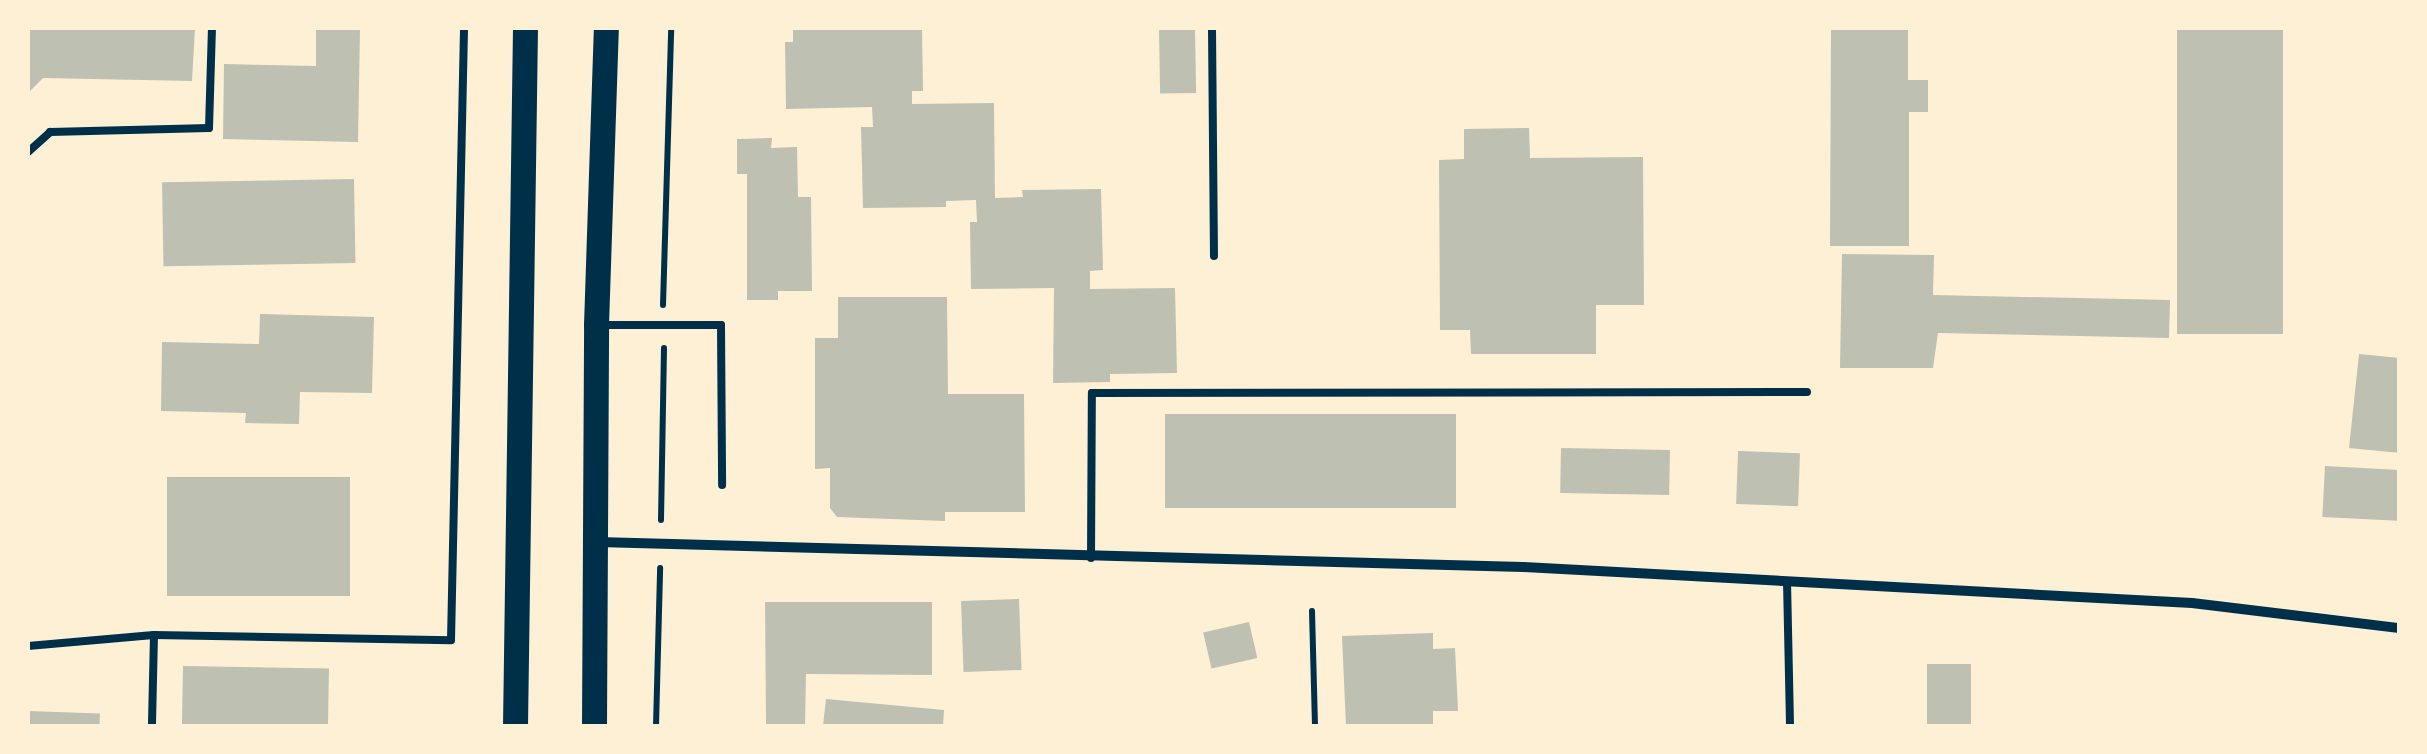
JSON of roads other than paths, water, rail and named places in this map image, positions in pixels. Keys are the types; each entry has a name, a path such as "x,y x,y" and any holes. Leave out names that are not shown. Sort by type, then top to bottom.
{"main road":[{"path":"516,726 525,28"},
{"path":"594,726 596,324 606,28"}],"street":[{"path":"597,542 1091,559 1522,567 2192,602 2400,628"}],"lane":[{"path":"28,152 50,132 210,128 212,28"},
{"path":"28,646 154,635 451,640 464,28"},
{"path":"1212,28 1214,256"},
{"path":"596,324 720,326 722,485"},
{"path":"1091,559 1092,393 1807,392"},
{"path":"1787,581 1790,726"},
{"path":"152,726 154,635"}]}
